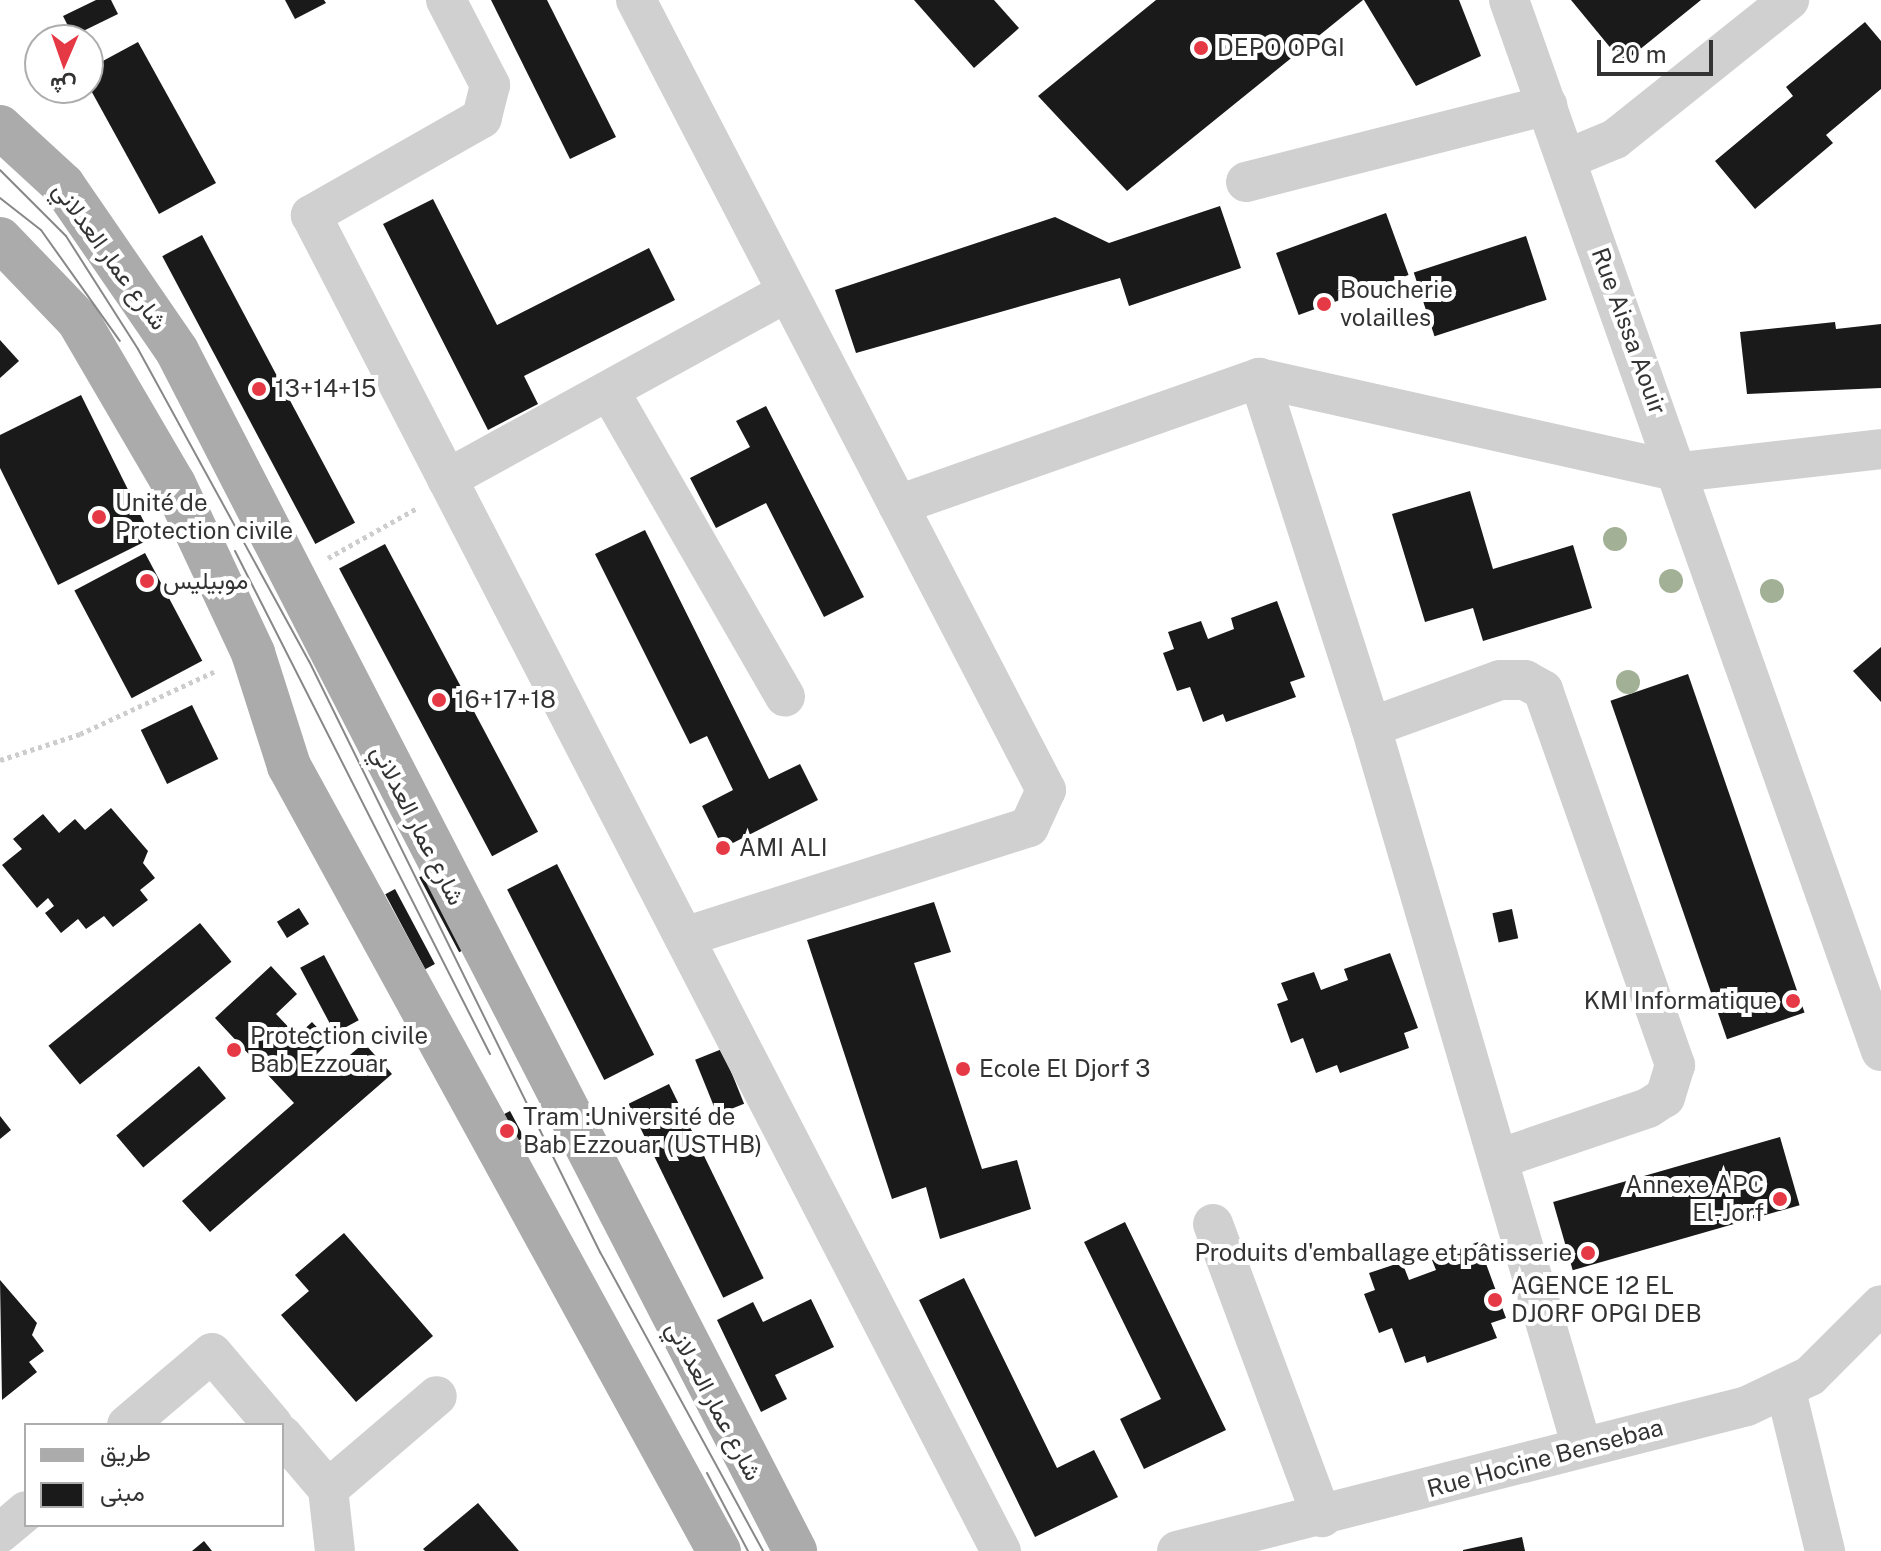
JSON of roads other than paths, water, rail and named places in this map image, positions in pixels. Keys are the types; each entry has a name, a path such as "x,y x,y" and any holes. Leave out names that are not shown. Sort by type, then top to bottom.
{"main road":[{"name":"شارع عمار العدلاني","path":"0,127 63,185 126,269 177,351 795,1551"},
{"path":"0,239 78,320 174,484 253,653 289,766 719,1551"}],"street":[{"path":"446,0 490,85 482,118 311,215 1001,1551"},
{"path":"636,0 783,294 1042,779 1039,817 1029,827 684,937"},
{"name":"Rue Aissa Aouir","path":"1509,0 1680,472 1881,1051"},
{"path":"1567,159 1615,139 1789,0"},
{"path":"1246,182 1547,105"},
{"path":"450,484 783,294"},
{"path":"898,505 1259,378 1680,472 1881,449"},
{"path":"1259,378 1371,727 1582,1447"},
{"path":"611,394 785,696"},
{"path":"1371,727 1500,680 1525,680 1543,690 1675,1065 1665,1097 1648,1108 1498,1159"},
{"path":"1213,1224 1322,1517"},
{"name":"Rue Hocine Bensebaa","path":"1177,1551 1322,1517 1786,1391 1881,1305"},
{"path":"129,1423 212,1353 271,1423"},
{"path":"1786,1391 1825,1551"},
{"path":"328,1489 437,1396"},
{"path":"284,1437 328,1489 335,1551"},
{"path":"0,1533 24,1513"}],"tram line":[{"path":"0,170 66,236 138,349 309,661 600,1252 763,1551"},
{"path":"0,198 41,230 120,341"},
{"path":"235,551 490,1054"},
{"path":"707,1473 748,1551"}],"place":[{"name":"DEPO OPGI","path":"1201,48"},
{"name":"Boucherie volailles","path":"1324,304"},
{"name":"13+14+15","path":"259,389"},
{"name":"Unité de Protection civile","path":"99,517"},
{"name":"موبيليس","path":"147,581"},
{"name":"16+17+18","path":"439,700"},
{"name":"AMI ALI","path":"723,848"},
{"name":"KMI Informatique","path":"1793,1001"},
{"name":"Protection civile Bab Ezzouar","path":"234,1050"},
{"name":"Ecole El Djorf 3","path":"963,1069"},
{"name":"Tram :Université de Bab Ezzouar (USTHB)","path":"507,1131"},
{"name":"Annexe APC El-Jorf","path":"1780,1199"},
{"name":"Produits d'emballage et pâtisserie","path":"1588,1253"},
{"name":"AGENCE 12 EL DJORF OPGI DEB","path":"1495,1300"}]}
